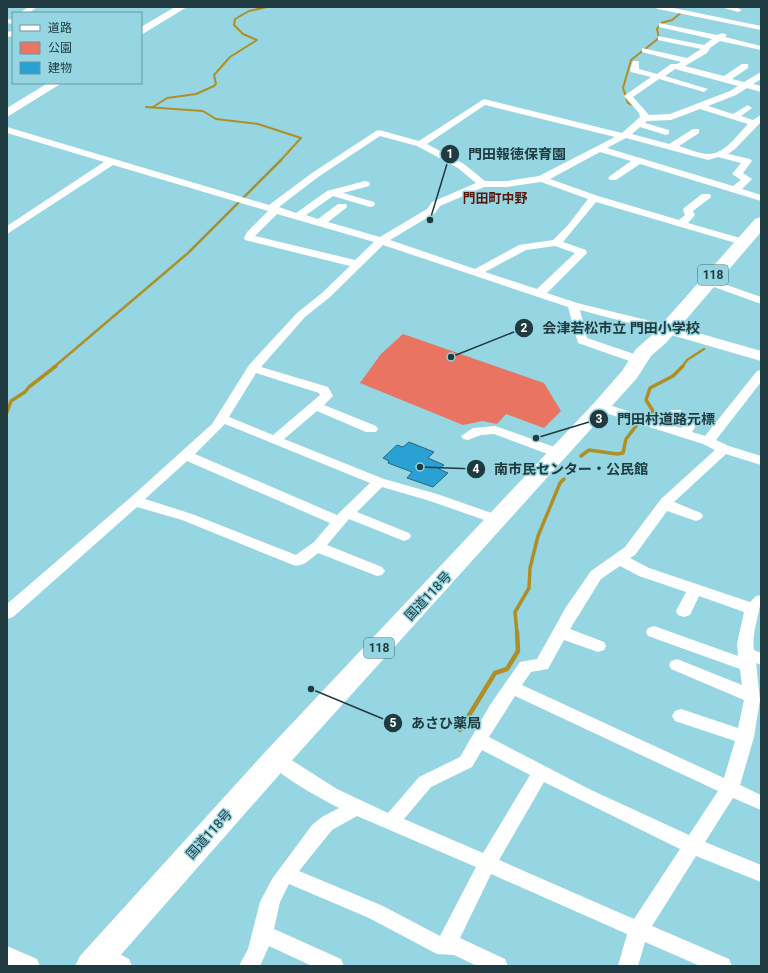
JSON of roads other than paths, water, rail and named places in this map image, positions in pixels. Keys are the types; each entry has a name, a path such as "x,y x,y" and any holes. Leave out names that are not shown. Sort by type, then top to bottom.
{"highway":[{"name":"国道118号","path":"105,962 276,759 601,407 630,374 639,360 761,222"}],"street":[{"path":"142,31 182,7"},
{"path":"658,7 761,28"},
{"path":"686,13 693,7"},
{"path":"725,7 738,10"},
{"path":"751,19 761,20"},
{"path":"662,25 752,46"},
{"path":"678,67 728,32"},
{"path":"661,38 706,48"},
{"path":"742,53 752,46 760,44"},
{"path":"645,50 689,60"},
{"path":"636,63 634,70 704,89"},
{"path":"7,613 135,501 223,419 253,368 291,324 326,295 381,241 430,211 436,204 484,184 507,184 542,180 624,136 641,121 645,114 640,108 631,102 628,96 674,66 761,89"},
{"path":"724,80 745,66"},
{"path":"641,121 672,117 746,86 761,74"},
{"path":"7,113 54,84"},
{"path":"420,144 484,102 708,157 720,155 747,161 737,174 747,179 735,190"},
{"path":"699,106 734,117 757,120"},
{"path":"734,117 748,108"},
{"path":"720,155 737,144 745,130 757,120"},
{"path":"641,121 666,132"},
{"path":"7,130 320,222 478,272 573,305 761,356"},
{"path":"671,148 696,131"},
{"path":"356,264 250,238 251,234 273,208 314,175 379,133 420,144 461,166 484,184"},
{"path":"600,149 761,198"},
{"path":"691,177 708,157"},
{"path":"7,231 112,161"},
{"path":"613,178 638,161"},
{"path":"542,180 594,198 743,242"},
{"path":"298,216 331,193 365,184"},
{"path":"331,193 370,204"},
{"path":"681,224 690,215 688,210 706,196"},
{"path":"556,243 573,227 594,198"},
{"path":"320,222 342,206"},
{"path":"478,272 523,247 556,243 582,252 540,294"},
{"path":"708,281 761,301"},
{"path":"573,305 582,340 639,360"},
{"path":"253,368 324,390 328,396 275,440"},
{"path":"708,441 761,374"},
{"path":"315,406 371,428"},
{"path":"601,407 708,441 724,449 761,461"},
{"path":"676,413 678,417 690,424 684,434"},
{"path":"223,419 379,482 432,497 498,520"},
{"path":"468,436 478,431 495,430 558,453"},
{"path":"391,822 425,782 466,762 511,687 526,666 542,664 560,632 596,575 630,551 666,502 724,449"},
{"path":"186,455 343,517 404,536"},
{"path":"135,501 187,517 298,561 317,547 343,517 379,482"},
{"path":"666,502 676,509 696,516"},
{"path":"317,547 378,571"},
{"path":"619,559 644,572 695,589 757,604 747,629 745,644 752,660 751,696 745,737 730,788 638,930 628,966"},
{"path":"684,611 695,589"},
{"path":"560,632 598,646"},
{"path":"654,632 752,660"},
{"path":"677,665 751,696"},
{"path":"511,687 761,802"},
{"path":"680,716 745,737"},
{"path":"479,740 540,773 692,847 761,874"},
{"path":"276,759 300,778 355,808 391,822 638,930 696,961 722,966"},
{"path":"446,945 487,864 540,773"},
{"path":"249,966 264,934 270,900 286,874 301,852 325,825 355,808"},
{"path":"286,874 376,912 437,945 456,946 498,966"},
{"path":"264,934 334,966"},
{"path":"7,955 30,966"}],"waterway":[{"path":"153,107 167,98 196,94 214,86 216,84 214,75 230,57 257,40 243,34 234,25 235,19 249,11 267,7"},
{"path":"635,106 628,103 623,88 631,60 659,38 657,29 661,23 672,20 682,12"},
{"path":"146,107 203,111 216,119 258,124 301,138 280,161"},
{"path":"54,367 188,253 280,161"},
{"path":"682,367 687,360 704,349"},
{"path":"7,412 11,401 25,392 29,387 56,366"},
{"path":"644,419 653,411 646,400 650,388 673,376 682,367"},
{"path":"581,456 589,450 617,454 623,453 626,439 639,422"},
{"path":"517,633 515,612 529,588 530,568 538,536 560,483 564,479"},
{"path":"460,730 495,673 507,669 518,651 517,632"}],"place":[{"name":"門田報徳保育園","path":"430,220"},
{"name":"会津若松市立 門田小学校","path":"451,357"},
{"name":"門田村道路元標","path":"536,438"},
{"name":"南市民センター・公民館","path":"420,467"},
{"name":"あさひ薬局","path":"311,689"}],"district":[{"name":"門田町中野","path":"495,198"}]}
